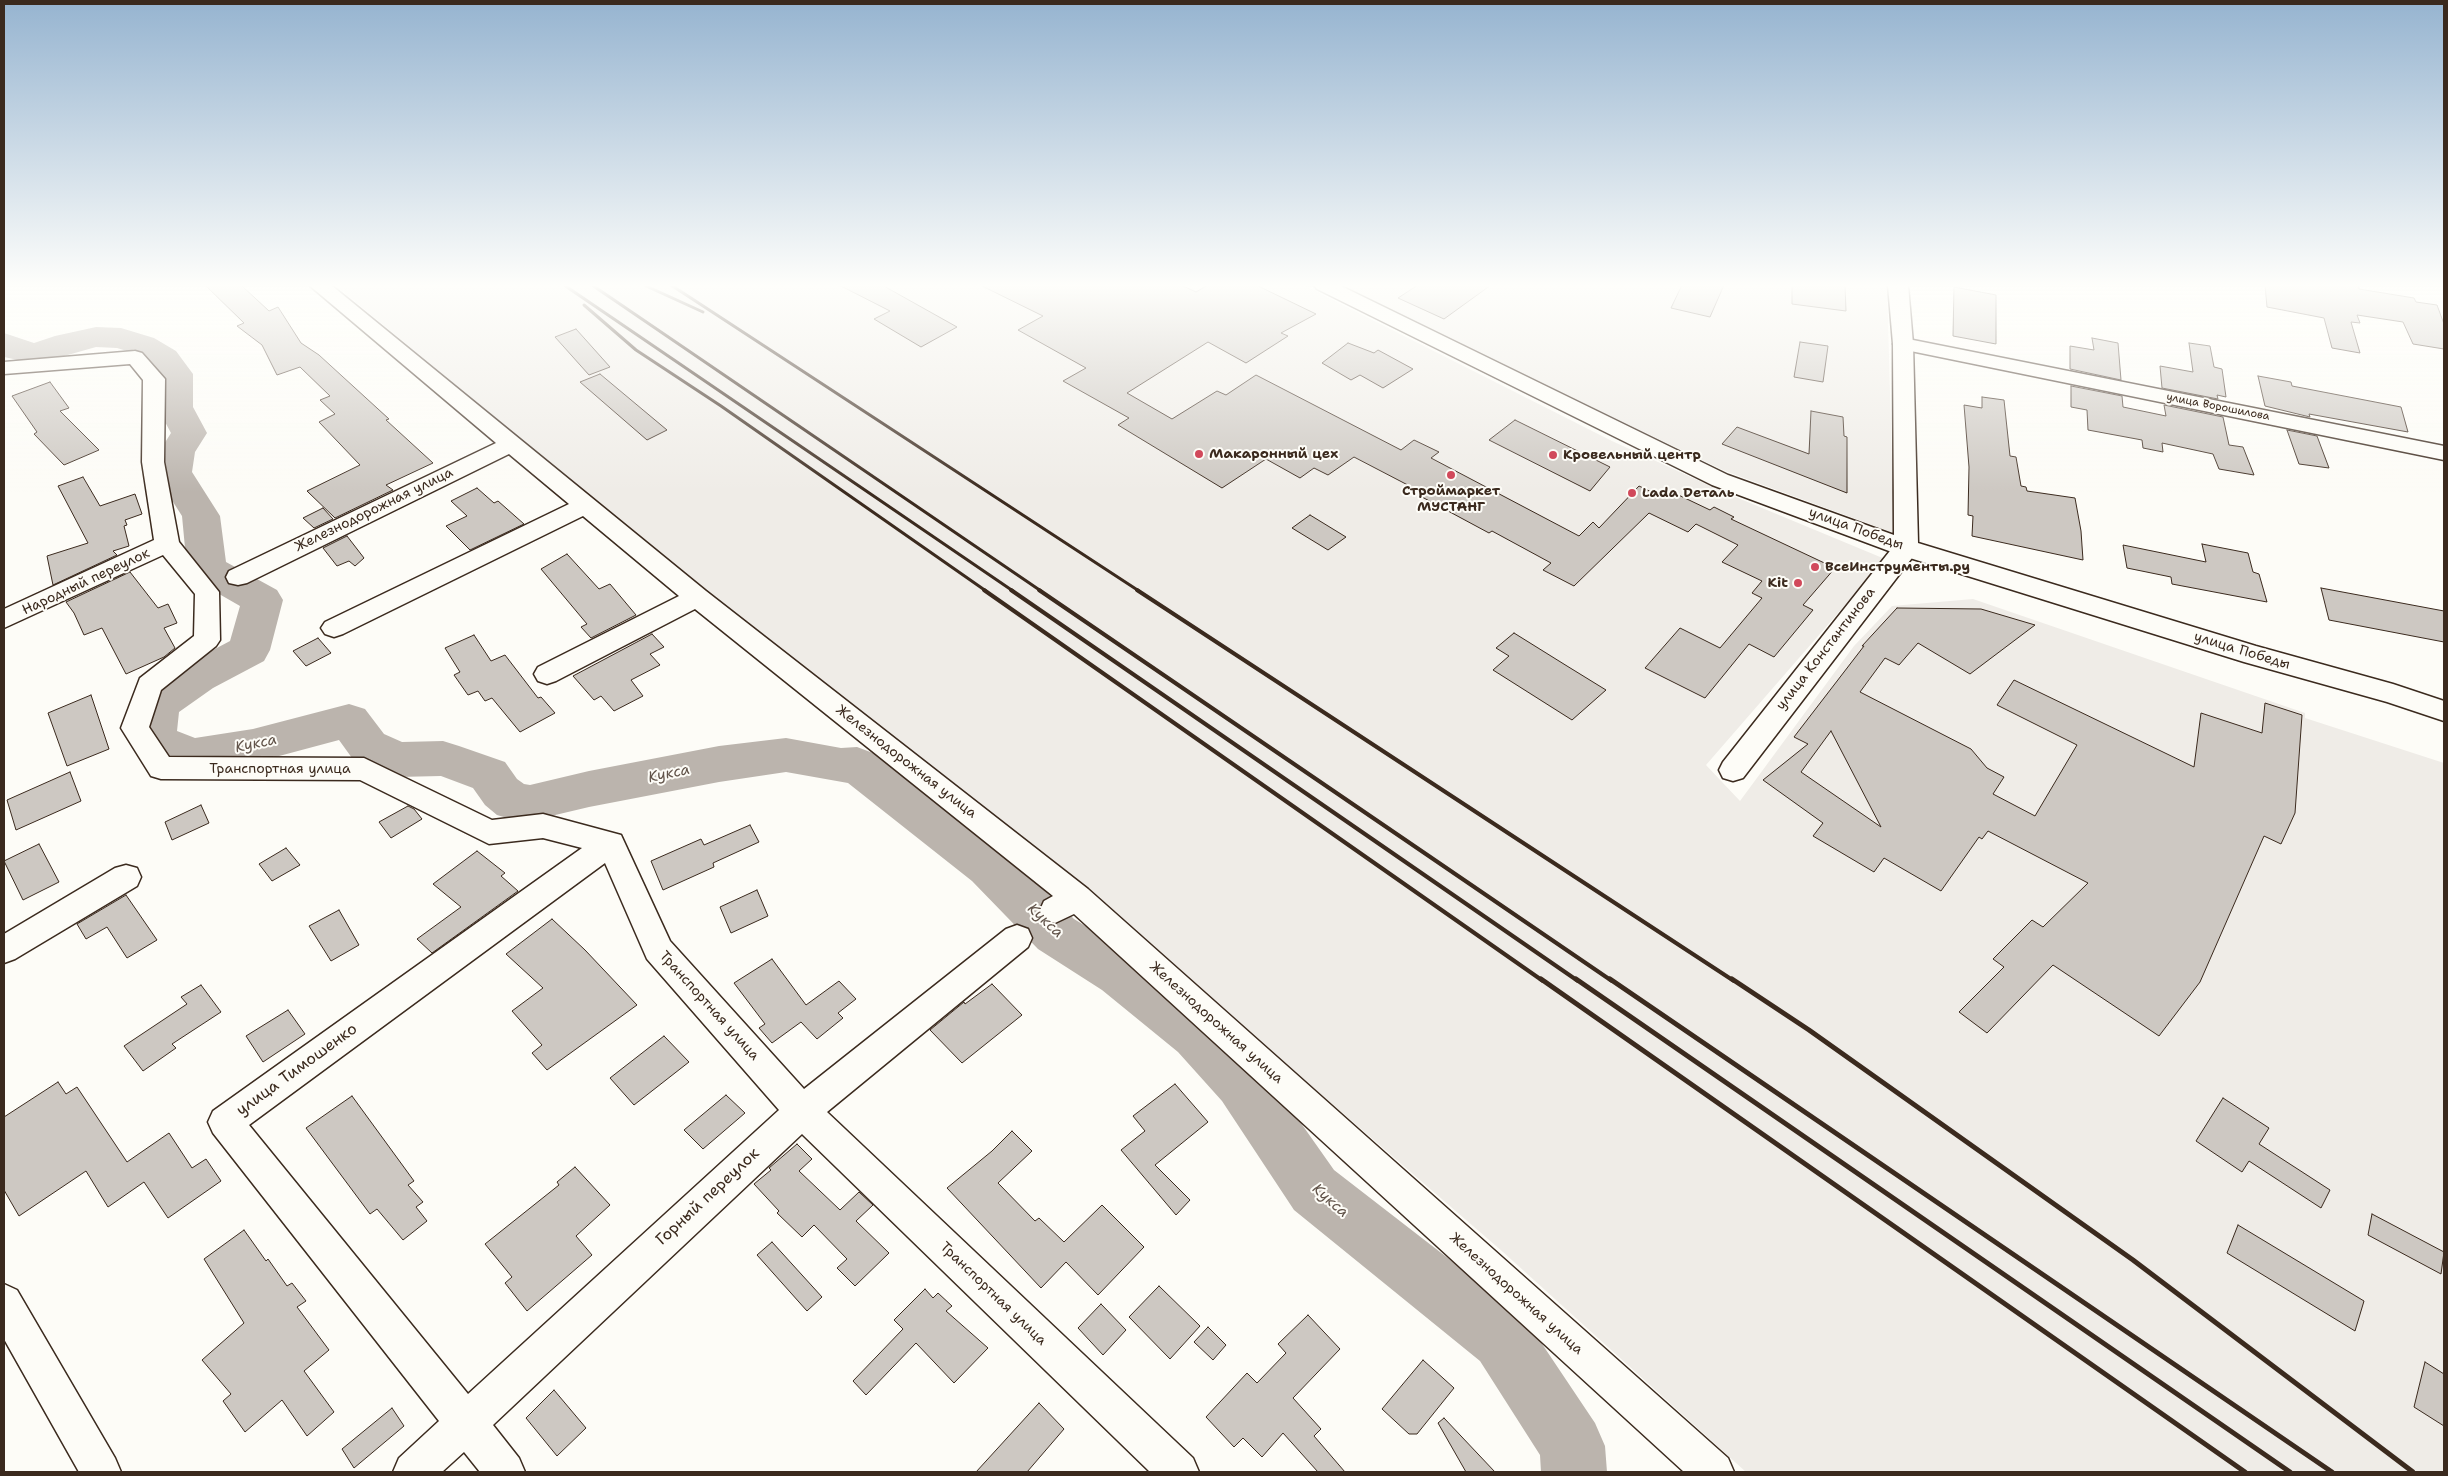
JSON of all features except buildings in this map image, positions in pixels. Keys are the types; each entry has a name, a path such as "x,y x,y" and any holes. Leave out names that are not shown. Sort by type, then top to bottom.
{"street":[{"name":"Железнодорожная улица","path":"402,354 1066,904 1714,1472"},
{"name":"улица Победы","path":"1464,354 1720,480 1906,548 2253,655 2393,694 2444,711"},
{"path":"1902,354 1906,548"},
{"name":"улица Ворошилова","path":"1951,354 2444,453"},
{"path":"4,368 135,357 154,379 153,462 167,544"},
{"name":"Железнодорожная улица","path":"238,577 511,444"},
{"path":"334,628 586,505"},
{"name":"Народный переулок","path":"4,620 167,544"},
{"name":"Транспортная улица","path":"167,544 207,592 207,640 149,685 135,728 162,768 364,769 489,832 543,826 611,843 658,950 802,1111 1179,1472"},
{"name":"улица Константинова","path":"1733,770 1906,548"},
{"path":"547,674 697,597"},
{"name":"улица Тимошенко","path":"505,1472 225,1122 611,843"},
{"path":"4,950 126,876"},
{"name":"Горный переулок","path":"413,1472 802,1111 1017,938"},
{"path":"4,1303 101,1472"}],"shaded area":[{"path":"418,354 1439,354 1612,441 1726,493 1885,559 1706,765 1740,801 1854,646 1892,606 1973,599 2305,713 2305,718 2444,763 2444,1472 1746,1472 1503,1252 1069,876 702,589"},
{"path":"1481,354 1889,354 1894,533 1725,471"}],"waterway":[{"name":"Кукса","path":"157,354 164,358 176,374 175,407 189,433 177,452 173,472 201,516 207,569 262,600 249,650 198,677 158,704 153,740 193,756 253,746 349,721 368,746 397,760 443,758 489,775 501,792 514,802 530,803 589,789 719,764 786,755 841,766 857,765 989,867 1056,934 1120,974 1197,1035 1241,1083 1314,1190 1502,1339 1572,1446 1574,1472"}],"railway":[{"path":"642,354 721,406 986,591"},
{"path":"665,354 1013,591"},
{"path":"693,354 1041,591"},
{"path":"776,354 1139,591"},
{"path":"984,590 1543,981"},
{"path":"1011,590 1578,981"},
{"path":"1039,590 1612,981"},
{"path":"1137,590 1734,981"},
{"path":"1541,979 2245,1472"},
{"path":"1576,979 2290,1472"},
{"path":"1610,979 2332,1472"},
{"path":"1732,979 1809,1030 2133,1260 2413,1472"}],"place":[{"name":"Макаронный цех","path":"1199,454"},
{"name":"Кровельный центр","path":"1553,455"},
{"name":"Строймаркет МУСТАНГ","path":"1451,475"},
{"name":"Lada Dеталь","path":"1632,493"},
{"name":"ВсеИнструменты.ру","path":"1815,567"},
{"name":"Kit","path":"1798,583"}]}
